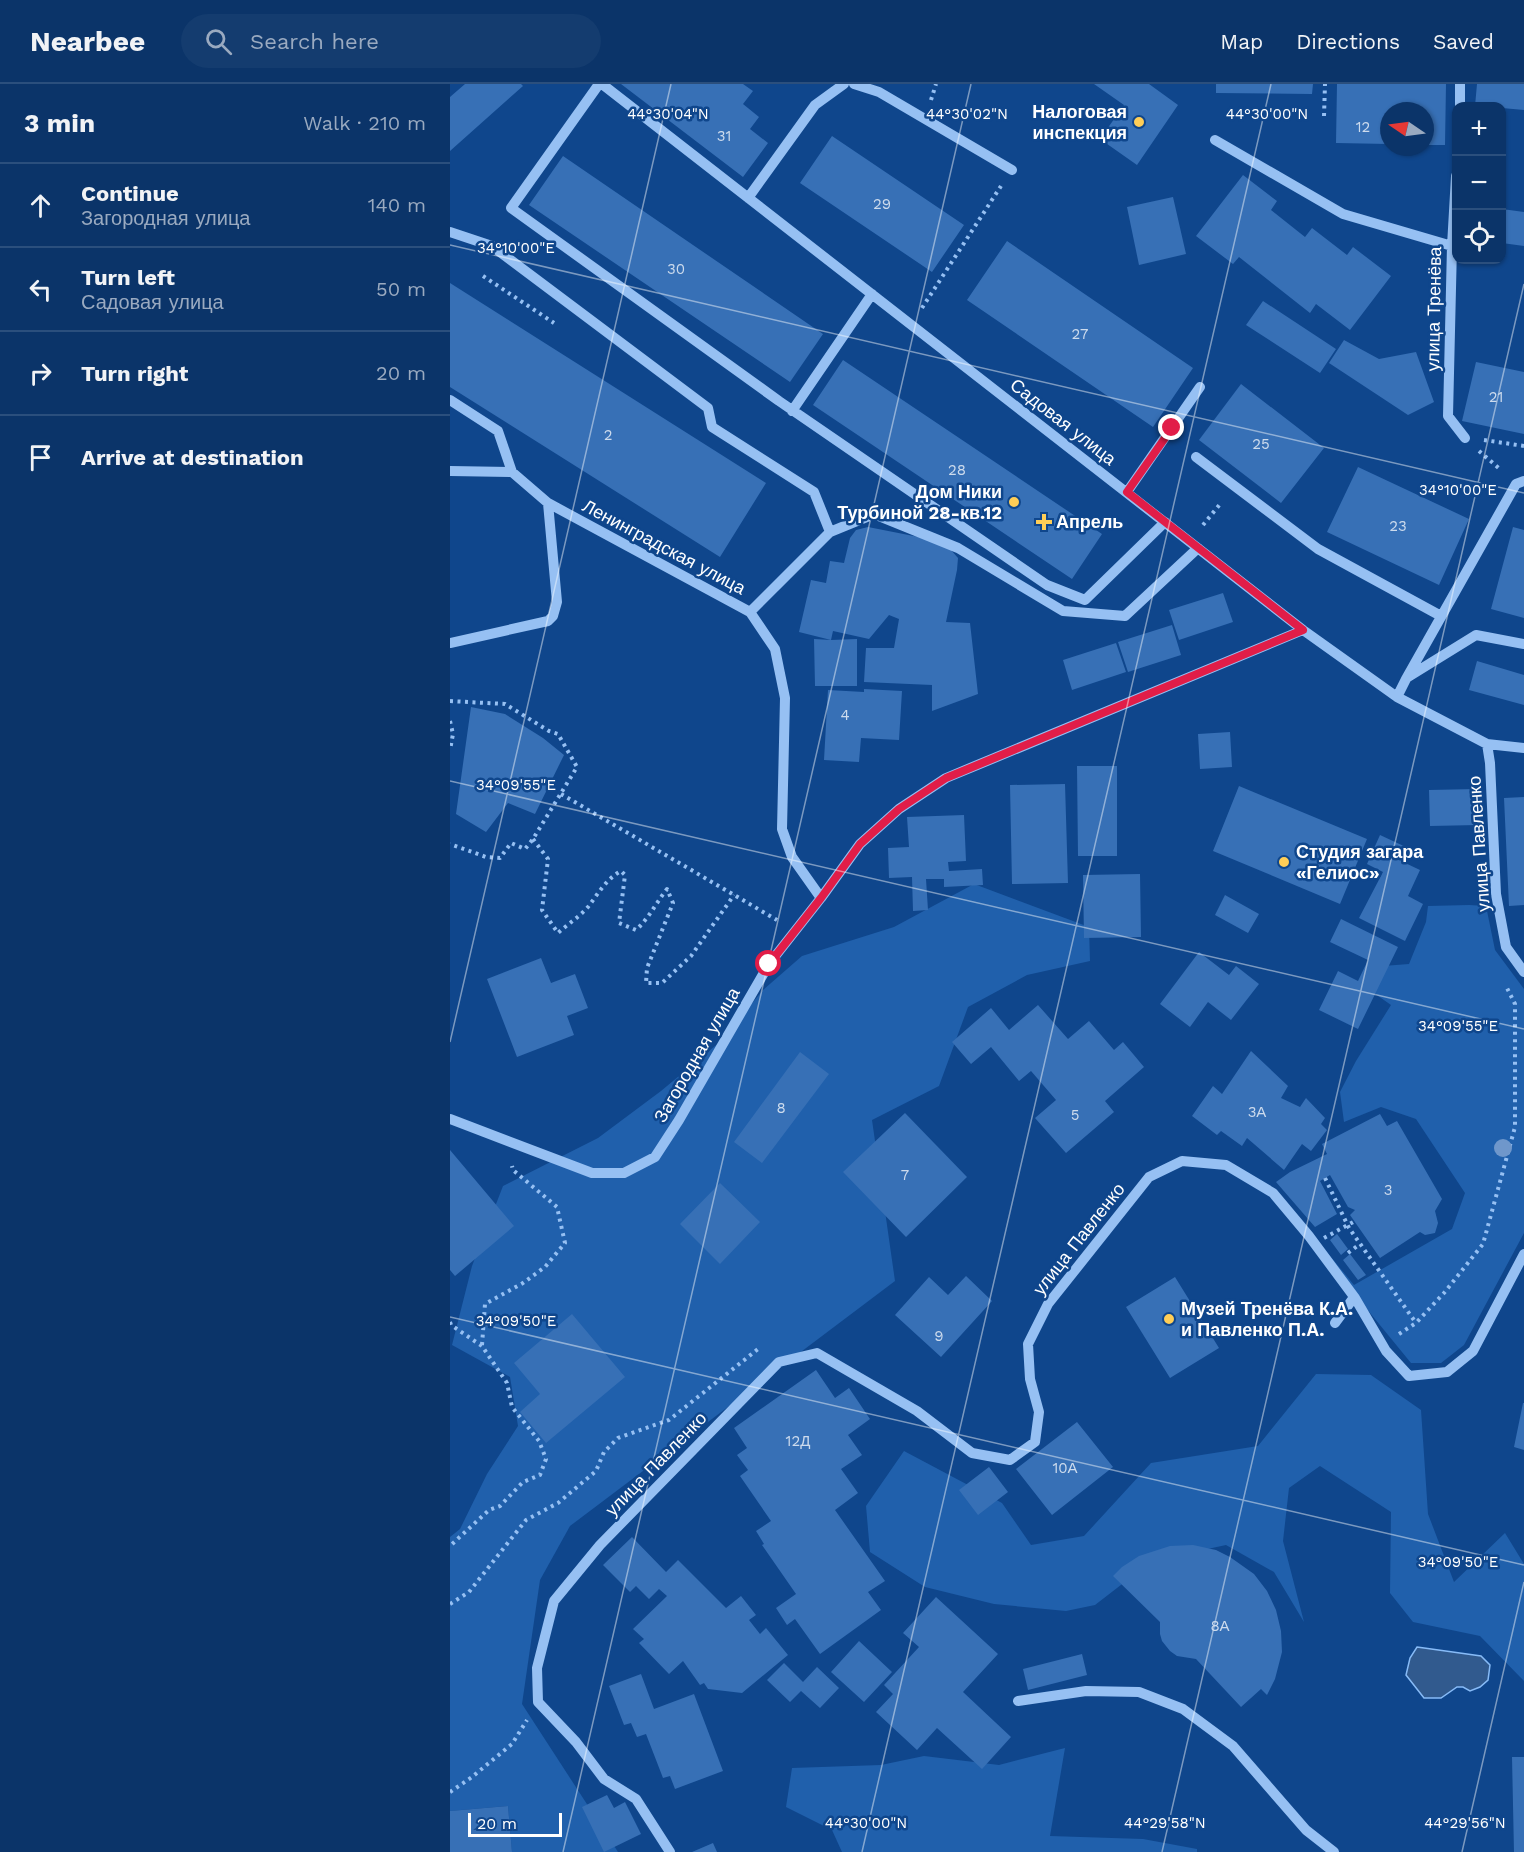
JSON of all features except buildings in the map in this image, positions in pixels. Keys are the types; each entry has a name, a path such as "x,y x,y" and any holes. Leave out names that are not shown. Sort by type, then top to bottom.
{"street":[{"name":"Садовая улица","path":"600,84 1303,630 1397,697 1487,744 1524,748"},
{"path":"600,84 512,208 792,411 1047,585 1084,600 1165,522"},
{"path":"748,198 815,105 844,84"},
{"path":"854,84 879,92 1012,170"},
{"path":"1460,102 1461,84"},
{"path":"1215,140 1343,214 1452,246"},
{"path":"450,232 492,246 708,408 712,427 814,492 830,532"},
{"name":"улица Тренёва","path":"1452,246 1448,416 1466,438"},
{"path":"792,411 872,294"},
{"path":"1127,492 1200,387"},
{"path":"450,400 498,431 512,472 450,471"},
{"path":"1196,457 1318,549 1441,616"},
{"name":"Ленинградская улица","path":"512,472 548,503 750,612 775,650 785,698 782,829 792,857 821,898"},
{"path":"1397,697 1441,616 1520,482"},
{"path":"450,643 548,621 553,616 557,603 548,503"},
{"path":"750,612 830,532 874,514 958,548 1063,611 1125,616 1194,545"},
{"name":"Загородная улица","path":"450,1119 592,1173 624,1173 655,1157 679,1120 769,964 860,844 899,809 946,778 1303,630"},
{"path":"1406,679 1476,635 1524,644"},
{"name":"улица Павленко","path":"1487,744 1490,763 1496,894 1506,947 1524,972"},
{"name":"улица Павленко","path":"538,1702 537,1668 554,1600 600,1545 778,1362 817,1353 917,1411 972,1453 1010,1460 1035,1442 1039,1412 1030,1379 1028,1344 1048,1305 1149,1177 1182,1161 1226,1166 1273,1193 1309,1236 1355,1298 1386,1342 1386,1351 1409,1376 1447,1372 1473,1351 1524,1254"},
{"path":"1335,1323 1355,1298"},
{"path":"1018,1701 1086,1691 1139,1692 1184,1709 1233,1746 1305,1830 1334,1852"},
{"path":"538,1702 576,1742 604,1779 636,1799 670,1852"}],"path":[{"path":"1324,116 1325,84"},
{"path":"911,324 1012,170"},
{"path":"1466,438 1524,446"},
{"path":"1466,438 1520,482"},
{"path":"1194,545 1235,486"},
{"path":"450,701 506,704 549,731 558,734 577,766 525,849 511,843 500,858 486,857 450,844"},
{"path":"450,721 453,734 450,750"},
{"path":"561,794 796,931"},
{"path":"533,839 548,859 542,910 558,933 586,909 608,880 621,871 625,875 619,923 636,930 646,920 667,889 673,903 647,968 646,983 662,984 691,956 734,895"},
{"path":"1386,1342 1416,1323 1444,1293 1483,1244 1515,1127 1515,1004 1501,977"},
{"path":"482,1346 485,1304 524,1283 545,1267 565,1243 557,1207 513,1170 500,1138"},
{"path":"1325,1178 1349,1228 1416,1323"},
{"path":"1324,1238 1355,1221"},
{"path":"450,1322 482,1346 507,1383 512,1407 539,1441 546,1459 540,1475 523,1482 500,1506 489,1510 450,1546"},
{"path":"450,1604 469,1592 526,1520 558,1503 597,1471 604,1452 618,1438 669,1420 758,1349 778,1362"},
{"path":"450,1792 512,1744 538,1702"}],"shaded area":[{"path":"974,884 1089,927 1090,961 1027,975 968,1007 939,1086 872,1120 895,1281 570,1526 540,1580 522,1704 618,1852 512,1852 508,1806 450,1811 450,1537 460,1529 487,1474 518,1426 510,1377 452,1345 472,1266 503,1186 598,1138 661,1091 721,1041 763,990 802,956 894,927"},
{"path":"1428,906 1486,906 1495,950 1524,989 1524,1233 1464,1345 1441,1363 1411,1363 1321,1253 1326,1251 1354,1285 1452,1229 1465,1193 1416,1119 1381,1107 1344,1122 1340,1092 1356,1061 1391,1005 1364,986 1370,967 1409,964 1426,922"},
{"path":"1316,1374 1371,1375 1421,1410 1428,1514 1454,1582 1505,1533 1524,1564 1524,1681 1480,1636 1413,1622 1390,1593 1391,1512 1320,1466 1289,1488 1283,1541 1304,1622 1274,1572 1226,1545 1152,1561 1095,1605 1066,1611 994,1604 925,1587 870,1552 866,1506 904,1451 1002,1503 1031,1545 1084,1536 1151,1463 1258,1446"},
{"path":"1417,1647 1481,1656 1490,1665 1488,1680 1480,1687 1470,1691 1457,1687 1441,1698 1424,1698 1406,1675 1410,1658"},
{"path":"1065,1748 1050,1836 1143,1839 1197,1849 1197,1852 842,1852 832,1830 786,1807 792,1768 881,1765 924,1756 999,1765"}],"place":[{"name":"Налоговая инспекция","path":"1139,122"},
{"name":"Дом Ники Турбиной 28-кв.12","path":"1014,502"},
{"name":"Апрель","path":"1044,522"},
{"name":"Студия загара «Гелиос»","path":"1284,862"},
{"name":"Музей Тренёва К.А. и Павленко П.А.","path":"1169,1319"}],"route":[{"path":"769,964 860,844 899,809 946,778 1303,630 1127,492 1172,428"}]}
